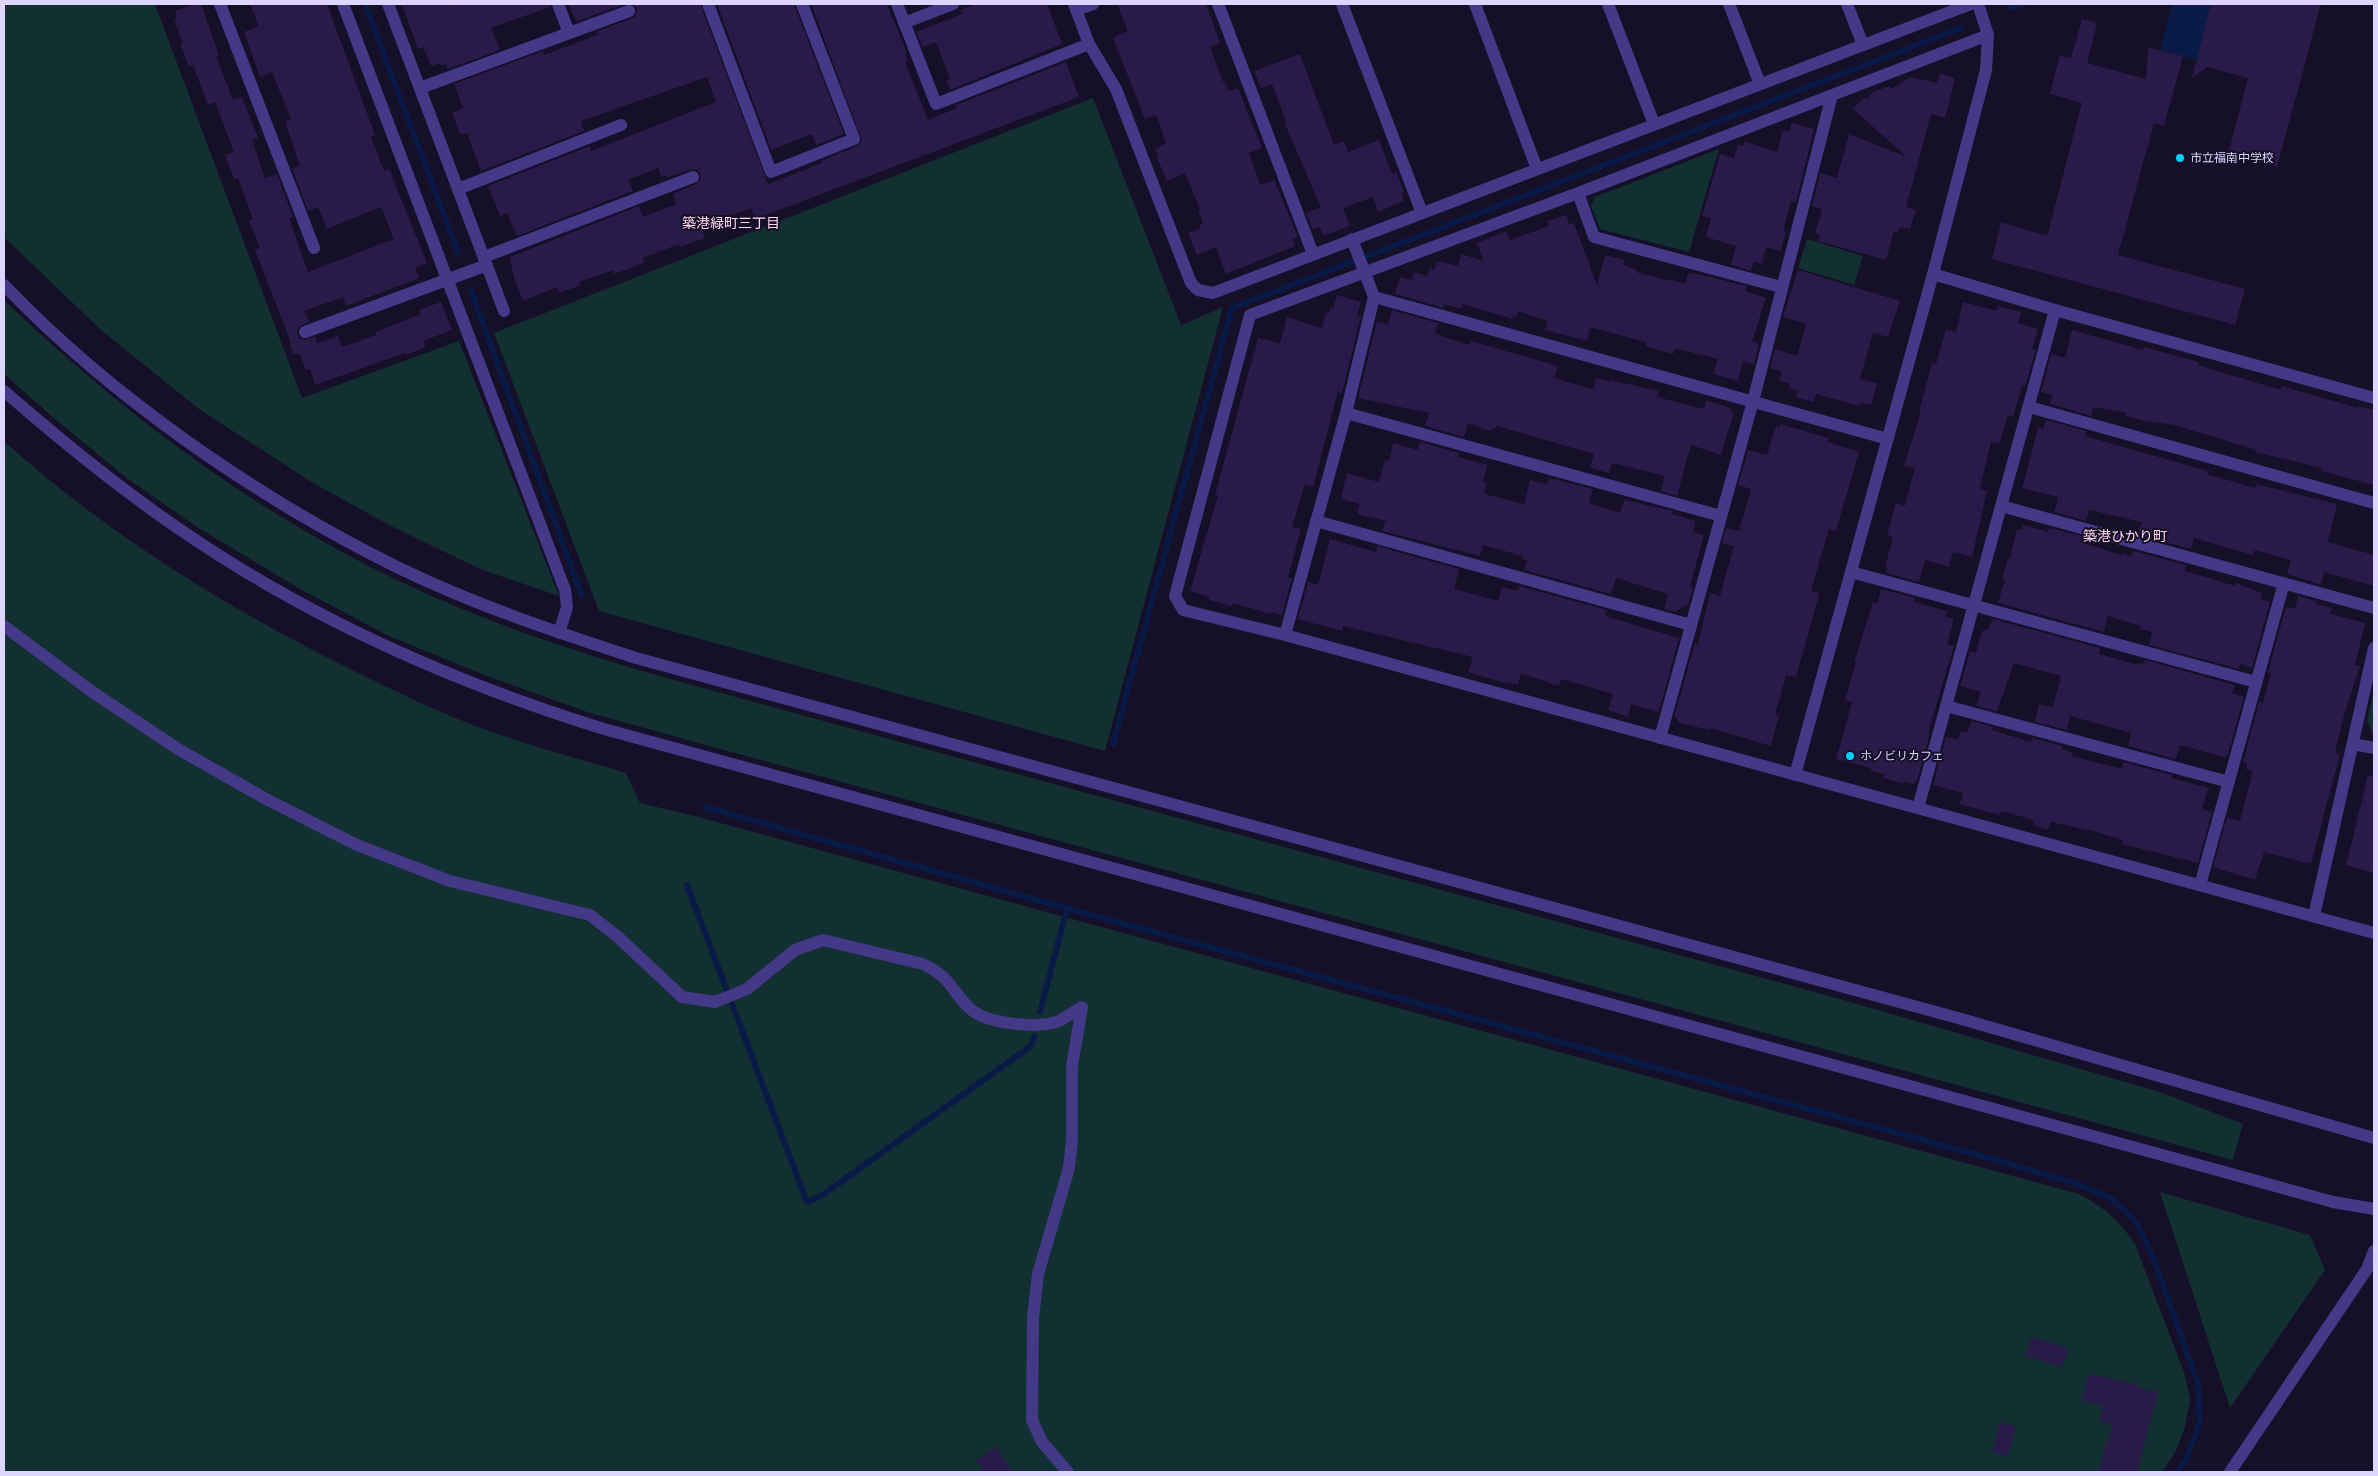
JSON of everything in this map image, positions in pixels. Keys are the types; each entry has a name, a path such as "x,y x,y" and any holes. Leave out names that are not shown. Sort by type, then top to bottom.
{"street":[{"path":"220,4 314,248"},
{"path":"343,4 565,590 567,607 559,633"},
{"path":"388,4 504,311"},
{"path":"558,4 569,33"},
{"path":"708,4 771,172 854,139 802,4"},
{"path":"897,4 936,104 1089,44"},
{"path":"904,23 953,4"},
{"path":"1094,4 1075,7 1089,44 1116,89 1191,283 1198,290 1213,293 1971,4"},
{"path":"1218,4 1313,254"},
{"path":"1342,4 1422,213"},
{"path":"1475,4 1538,169"},
{"path":"1608,4 1654,124"},
{"path":"1729,4 1760,84"},
{"path":"1847,4 1863,45"},
{"path":"1795,774 1888,440 1986,70 1988,35 1978,4"},
{"path":"420,88 629,10"},
{"path":"1988,35 1578,193 1361,263 1250,315 1175,596 1183,610 1285,635 2374,933"},
{"path":"1660,738 1753,401 1832,95"},
{"path":"458,189 621,125"},
{"path":"305,332 447,279 485,261 693,177"},
{"path":"1578,193 1594,237 1781,288"},
{"path":"1285,635 1346,413 1374,297 1352,240"},
{"path":"1933,274 2055,310 2374,398"},
{"path":"4,285 71,348 136,402 203,452 274,499 400,568 480,603 559,633 646,661 1958,1018 2374,1138"},
{"path":"1374,297 1888,440"},
{"path":"1918,808 2055,310"},
{"path":"4,390 77,452 161,516 201,544 270,586 346,627 406,655 544,710 604,729 2228,1174 2333,1202 2374,1209"},
{"path":"2028,407 2374,503"},
{"path":"1346,413 1721,516"},
{"path":"2001,506 2374,608"},
{"path":"1316,521 1691,625"},
{"path":"1851,572 2256,682"},
{"path":"2200,885 2284,583"},
{"path":"4,626 91,691 178,749 266,799 357,845 450,881 590,915 618,937 682,997 714,1002 747,989 795,950 823,940 923,964 942,976 973,1011 992,1022 1011,1024 1058,1021 1082,1006 1072,1066 1072,1141 1069,1168 1038,1274 1033,1318 1032,1420 1042,1442 1068,1472"},
{"path":"2314,916 2374,648"},
{"path":"1946,706 2229,782"},
{"path":"2353,744 2374,748"},
{"path":"2230,1472 2367,1269 2374,1251"}],"green space":[{"path":"4,4 155,4 302,398 459,341 559,596 480,569 391,526 313,483 199,409 101,330 5,238"},
{"path":"1093,98 1181,325 1223,307 1105,751 599,611 494,333"},
{"path":"1719,149 1689,252 1600,229 1591,206 1595,197"},
{"path":"1807,239 1863,256 1854,285 1798,268"},
{"path":"4,300 101,387 151,427 257,501 312,535 369,566 427,594 491,621 591,655 658,675 1840,999 2160,1092 2243,1124 2233,1160 713,747 587,712 479,673 387,635 300,589 197,527 128,479 4,374"},
{"path":"4,441 43,475 126,538 169,567 258,620 350,669 453,717 489,731 626,773 640,803 695,816 2079,1194 2110,1215 2135,1244 2185,1375 2190,1399 2185,1427 2176,1451 2162,1472 4,1472"},
{"path":"2374,690 2374,736 2367,721"},
{"path":"2160,1192 2310,1235 2325,1270 2230,1408"}],"water":[{"path":"2172,4 2211,4 2197,60 2160,50"}],"building":[{"path":"195,4 201,4 219,55 216,56 233,100 242,97 258,138 252,140 265,178 277,174 293,217 289,218 308,272 394,239 381,207 327,229 318,207 308,211 292,168 300,166 285,121 291,119 272,72 260,77 244,32 259,26 250,4 327,4 375,135 371,137 384,171 389,169 427,263 415,268 419,278 346,306 343,297 304,311 309,322 298,327 297,334 299,338 304,340 315,337 317,343 338,336 342,347 376,335 375,332 421,314 419,310 441,302 452,330 423,341 425,347 406,355 405,353 315,385 310,369 306,370 299,353 293,355 287,332 255,250 260,248 249,221 253,219 238,178 234,179 225,155 234,152 215,102 208,105 193,65 189,67 180,44 183,43 174,20 177,18 175,11"},
{"path":"402,4 452,4 453,6 459,4 550,4 550,7 491,28 500,50 448,69 446,64 441,66 440,63 431,66 423,47 418,49"},
{"path":"569,4 625,4 578,21 574,18"},
{"path":"632,4 700,4 768,184 822,163 821,161 857,146 862,141 811,4 887,4 907,53 905,54 908,61 905,62 928,120 957,108 956,105 1066,62 1079,97 755,219 751,208 701,227 705,238 680,247 679,244 643,258 644,263 614,274 613,270 579,282 581,285 559,293 557,287 523,301 514,278 510,257 639,206 643,217 676,204 673,194 696,184 701,179 701,175 698,170 691,169 667,178 666,175 661,177 658,168 628,180 633,191 517,236 507,213 500,216 488,186 590,146 591,151 716,102 707,77 581,121 584,131 481,171 467,133 461,135 452,113 463,108 454,84 543,51 544,55 600,34 596,32 635,17 637,9"},
{"path":"717,4 794,4 844,134 816,145 812,134 771,150"},
{"path":"976,4 1047,4 1062,44 950,90 946,80 950,79 936,42 923,47 916,32 962,14 960,10"},
{"path":"1117,4 1206,4 1220,43 1210,47 1223,82 1225,82 1229,91 1238,88 1262,148 1249,153 1260,185 1274,180 1298,237 1293,239 1295,246 1226,274 1216,247 1197,255 1188,233 1201,228 1199,225 1203,223 1198,210 1200,209 1185,173 1167,181 1157,158 1159,157 1155,149 1166,143 1156,115 1145,119 1113,38 1128,31"},
{"path":"2211,4 2321,4 2277,167 2228,154 2248,78 2207,67 2192,78"},
{"path":"2082,19 2097,23 2087,63 2146,79 2148,47 2183,56 2164,126 2154,123 2118,255 2245,289 2235,325 1992,259 2001,222 2047,236 2082,103 2050,94 2060,55 2071,58"},
{"path":"1300,54 1334,145 1344,141 1348,152 1379,140 1392,174 1396,172 1404,192 1401,193 1404,201 1378,212 1373,197 1343,208 1350,226 1324,236 1320,227 1313,230 1306,213 1321,207 1284,122 1286,121 1272,84 1261,88 1254,71"},
{"path":"1940,73 1955,78 1945,118 1931,114 1906,207 1916,210 1910,229 1899,227 1898,232 1894,231 1886,260 1818,241 1820,235 1815,234 1822,209 1812,206 1820,173 1837,178 1849,134 1907,157 1853,109 1873,92 1890,86 1891,89 1911,77 1937,83"},
{"path":"1791,123 1814,129 1796,202 1791,201 1783,231 1786,232 1781,251 1766,247 1762,264 1754,262 1751,271 1731,265 1736,246 1706,237 1711,218 1702,216 1720,154 1734,158 1738,144 1743,146 1744,141 1777,152 1783,130 1789,132"},
{"path":"1566,215 1569,224 1574,223 1597,285 1605,255 1624,260 1623,265 1637,270 1636,272 1669,281 1670,279 1685,284 1688,273 1702,275 1747,286 1745,291 1766,298 1752,341 1759,344 1754,364 1743,361 1738,381 1713,374 1718,359 1678,349 1674,350 1673,354 1645,346 1646,342 1590,327 1587,341 1545,330 1547,321 1518,311 1516,317 1513,316 1512,319 1463,304 1462,309 1444,304 1443,308 1395,294 1400,277 1412,280 1414,272 1427,276 1430,268 1434,270 1437,261 1458,266 1461,254 1484,261 1477,243 1506,231 1510,240 1549,226 1547,221"},
{"path":"1798,270 1900,301 1888,337 1873,333 1860,379 1877,383 1871,405 1861,402 1860,406 1816,394 1813,402 1796,397 1798,390 1789,388 1790,384 1779,380 1782,372 1770,368 1775,349 1797,356 1806,324 1783,317"},
{"path":"1337,295 1361,302 1357,315 1361,316 1342,393 1338,392 1313,487 1305,484 1292,527 1301,529 1288,577 1292,578 1282,615 1271,612 1271,614 1233,603 1232,606 1209,600 1209,597 1190,591 1218,496 1215,495 1258,338 1280,343 1287,317 1322,328 1326,312 1329,313 1330,307 1333,308"},
{"path":"1963,302 1997,311 1998,306 2021,312 2018,323 2038,329 2032,349 2036,349 2025,387 2022,386 2013,417 2008,416 1999,444 1991,442 1980,489 1987,491 1972,557 1953,552 1949,567 1925,560 1919,582 1886,573 1887,568 1885,567 1893,537 1887,535 1896,503 1905,506 1915,468 1904,466 1921,412 1919,411 1932,363 1936,364 1946,329 1956,332"},
{"path":"1392,310 1438,323 1435,333 1441,336 1470,345 1471,341 1558,366 1554,378 1593,389 1596,378 1610,382 1610,380 1659,391 1657,397 1704,409 1706,400 1730,408 1730,411 1734,412 1721,455 1691,445 1677,496 1661,491 1665,476 1612,463 1609,473 1590,468 1594,454 1497,426 1490,431 1468,423 1464,437 1425,426 1429,413 1358,398 1377,321 1388,324"},
{"path":"2072,330 2143,350 2144,347 2199,362 2198,365 2281,390 2282,386 2358,408 2359,406 2374,410 2374,485 2321,471 2322,468 2255,452 2256,450 2174,425 2125,416 2126,413 2093,407 2091,416 2050,404 2053,395 2041,392 2051,354 2065,358"},
{"path":"2046,420 2086,431 2085,436 2208,471 2207,474 2255,488 2256,484 2337,504 2328,542 2374,555 2374,586 2324,572 2321,585 2287,574 2291,560 2255,550 2253,555 2194,538 2191,549 2138,535 2142,522 2089,510 2086,521 2054,512 2058,497 2022,488 2038,428 2043,429"},
{"path":"1780,424 1829,438 1828,442 1859,452 1836,531 1829,529 1811,591 1819,593 1817,602 1796,677 1786,675 1775,715 1779,716 1771,746 1710,728 1709,730 1677,722 1678,718 1674,717 1695,643 1698,644 1710,593 1720,596 1734,546 1722,543 1726,528 1739,531 1751,489 1738,485 1748,450 1767,455 1776,426 1779,428"},
{"path":"1420,442 1459,453 1458,457 1488,465 1483,481 1487,482 1484,494 1524,504 1530,480 1547,484 1548,478 1593,489 1589,503 1620,513 1624,500 1673,511 1672,514 1696,521 1693,532 1704,535 1690,586 1693,587 1688,604 1675,612 1664,609 1668,594 1616,578 1611,594 1524,570 1527,560 1522,559 1522,556 1483,545 1480,556 1382,531 1386,521 1357,514 1360,504 1341,499 1347,473 1379,482 1385,460 1389,461 1393,443 1418,450"},
{"path":"2023,525 2048,532 2049,528 2082,536 2080,542 2121,555 2122,553 2131,556 2134,551 2186,565 2185,571 2235,586 2236,583 2262,593 2261,599 2270,602 2252,668 2240,664 2239,669 2149,645 2152,632 2140,629 2141,626 2108,616 2104,632 1998,603 2005,580 2002,579 2008,558 2010,558 2017,529 2021,530"},
{"path":"1330,539 1376,552 1377,546 1459,569 1454,589 1498,601 1502,587 1517,591 1519,586 1607,610 1605,616 1679,638 1659,712 1631,704 1628,717 1608,710 1613,694 1561,679 1559,686 1521,673 1518,685 1508,682 1508,684 1468,672 1473,657 1343,626 1342,631 1298,619 1308,582 1318,585"},
{"path":"1881,589 1915,598 1914,602 1947,611 1945,616 1954,619 1947,644 1954,646 1928,733 1930,733 1917,781 1914,784 1904,781 1903,784 1883,778 1884,774 1871,771 1871,768 1836,759 1852,702 1845,700 1856,662 1854,662 1873,602 1877,604"},
{"path":"2298,596 2317,601 2316,604 2332,608 2330,614 2365,623 2355,665 2360,666 2344,715 2335,752 2340,754 2311,864 2264,852 2255,880 2213,867 2227,817 2240,821 2253,771 2246,769 2247,764 2243,762 2259,702 2263,703 2271,673 2268,672 2286,607 2295,609"},
{"path":"1993,619 2100,648 2099,654 2138,665 2139,663 2144,664 2145,660 2235,685 2232,693 2244,697 2227,758 2180,745 2176,759 2128,746 2131,733 2070,716 2067,730 2035,722 2039,704 2053,707 2061,676 2014,663 1997,711 1976,706 1981,692 1960,686 1970,651 1976,653 1982,631 1988,629"},
{"path":"1972,721 1993,727 1992,730 2031,742 2032,738 2063,746 2062,749 2073,753 2072,756 2122,769 2124,762 2172,775 2171,778 2208,788 2202,809 2212,812 2198,863 2122,844 2123,840 2093,831 2051,822 2048,830 2033,825 2034,820 2001,811 2000,815 1960,804 1963,793 1933,785 1946,737 1958,740 1961,731 1967,733"},
{"path":"2368,775 2374,776 2374,873 2346,865"},
{"path":"2031,1337 2068,1348 2063,1367 2025,1356"},
{"path":"2088,1374 2138,1384 2138,1387 2158,1392 2137,1472 2098,1472 2113,1424 2099,1421 2104,1406 2082,1400"},
{"path":"2000,1422 2016,1426 2008,1456 1992,1452"},
{"path":"996,1447 1013,1472 984,1472 976,1460"}],"waterway":[{"path":"365,4 458,252"},
{"path":"2011,8 2023,4"},
{"path":"1113,744 1232,308 1961,28"},
{"path":"471,291 582,596"},
{"path":"705,807 1073,910 1975,1154 2075,1183 2112,1199 2137,1223 2153,1257 2198,1384 2200,1422 2186,1460 2177,1472"},
{"path":"687,885 807,1202 821,1196 1031,1046 1034,1036"},
{"path":"1040,1012 1067,909"}],"place":[{"name":"市立福南中学校","path":"2180,158"},
{"name":"ホノビリカフェ","path":"1850,756"}],"district":[{"name":"築港緑町三丁目","path":"731,223"},
{"name":"築港ひかり町","path":"2125,536"}]}
